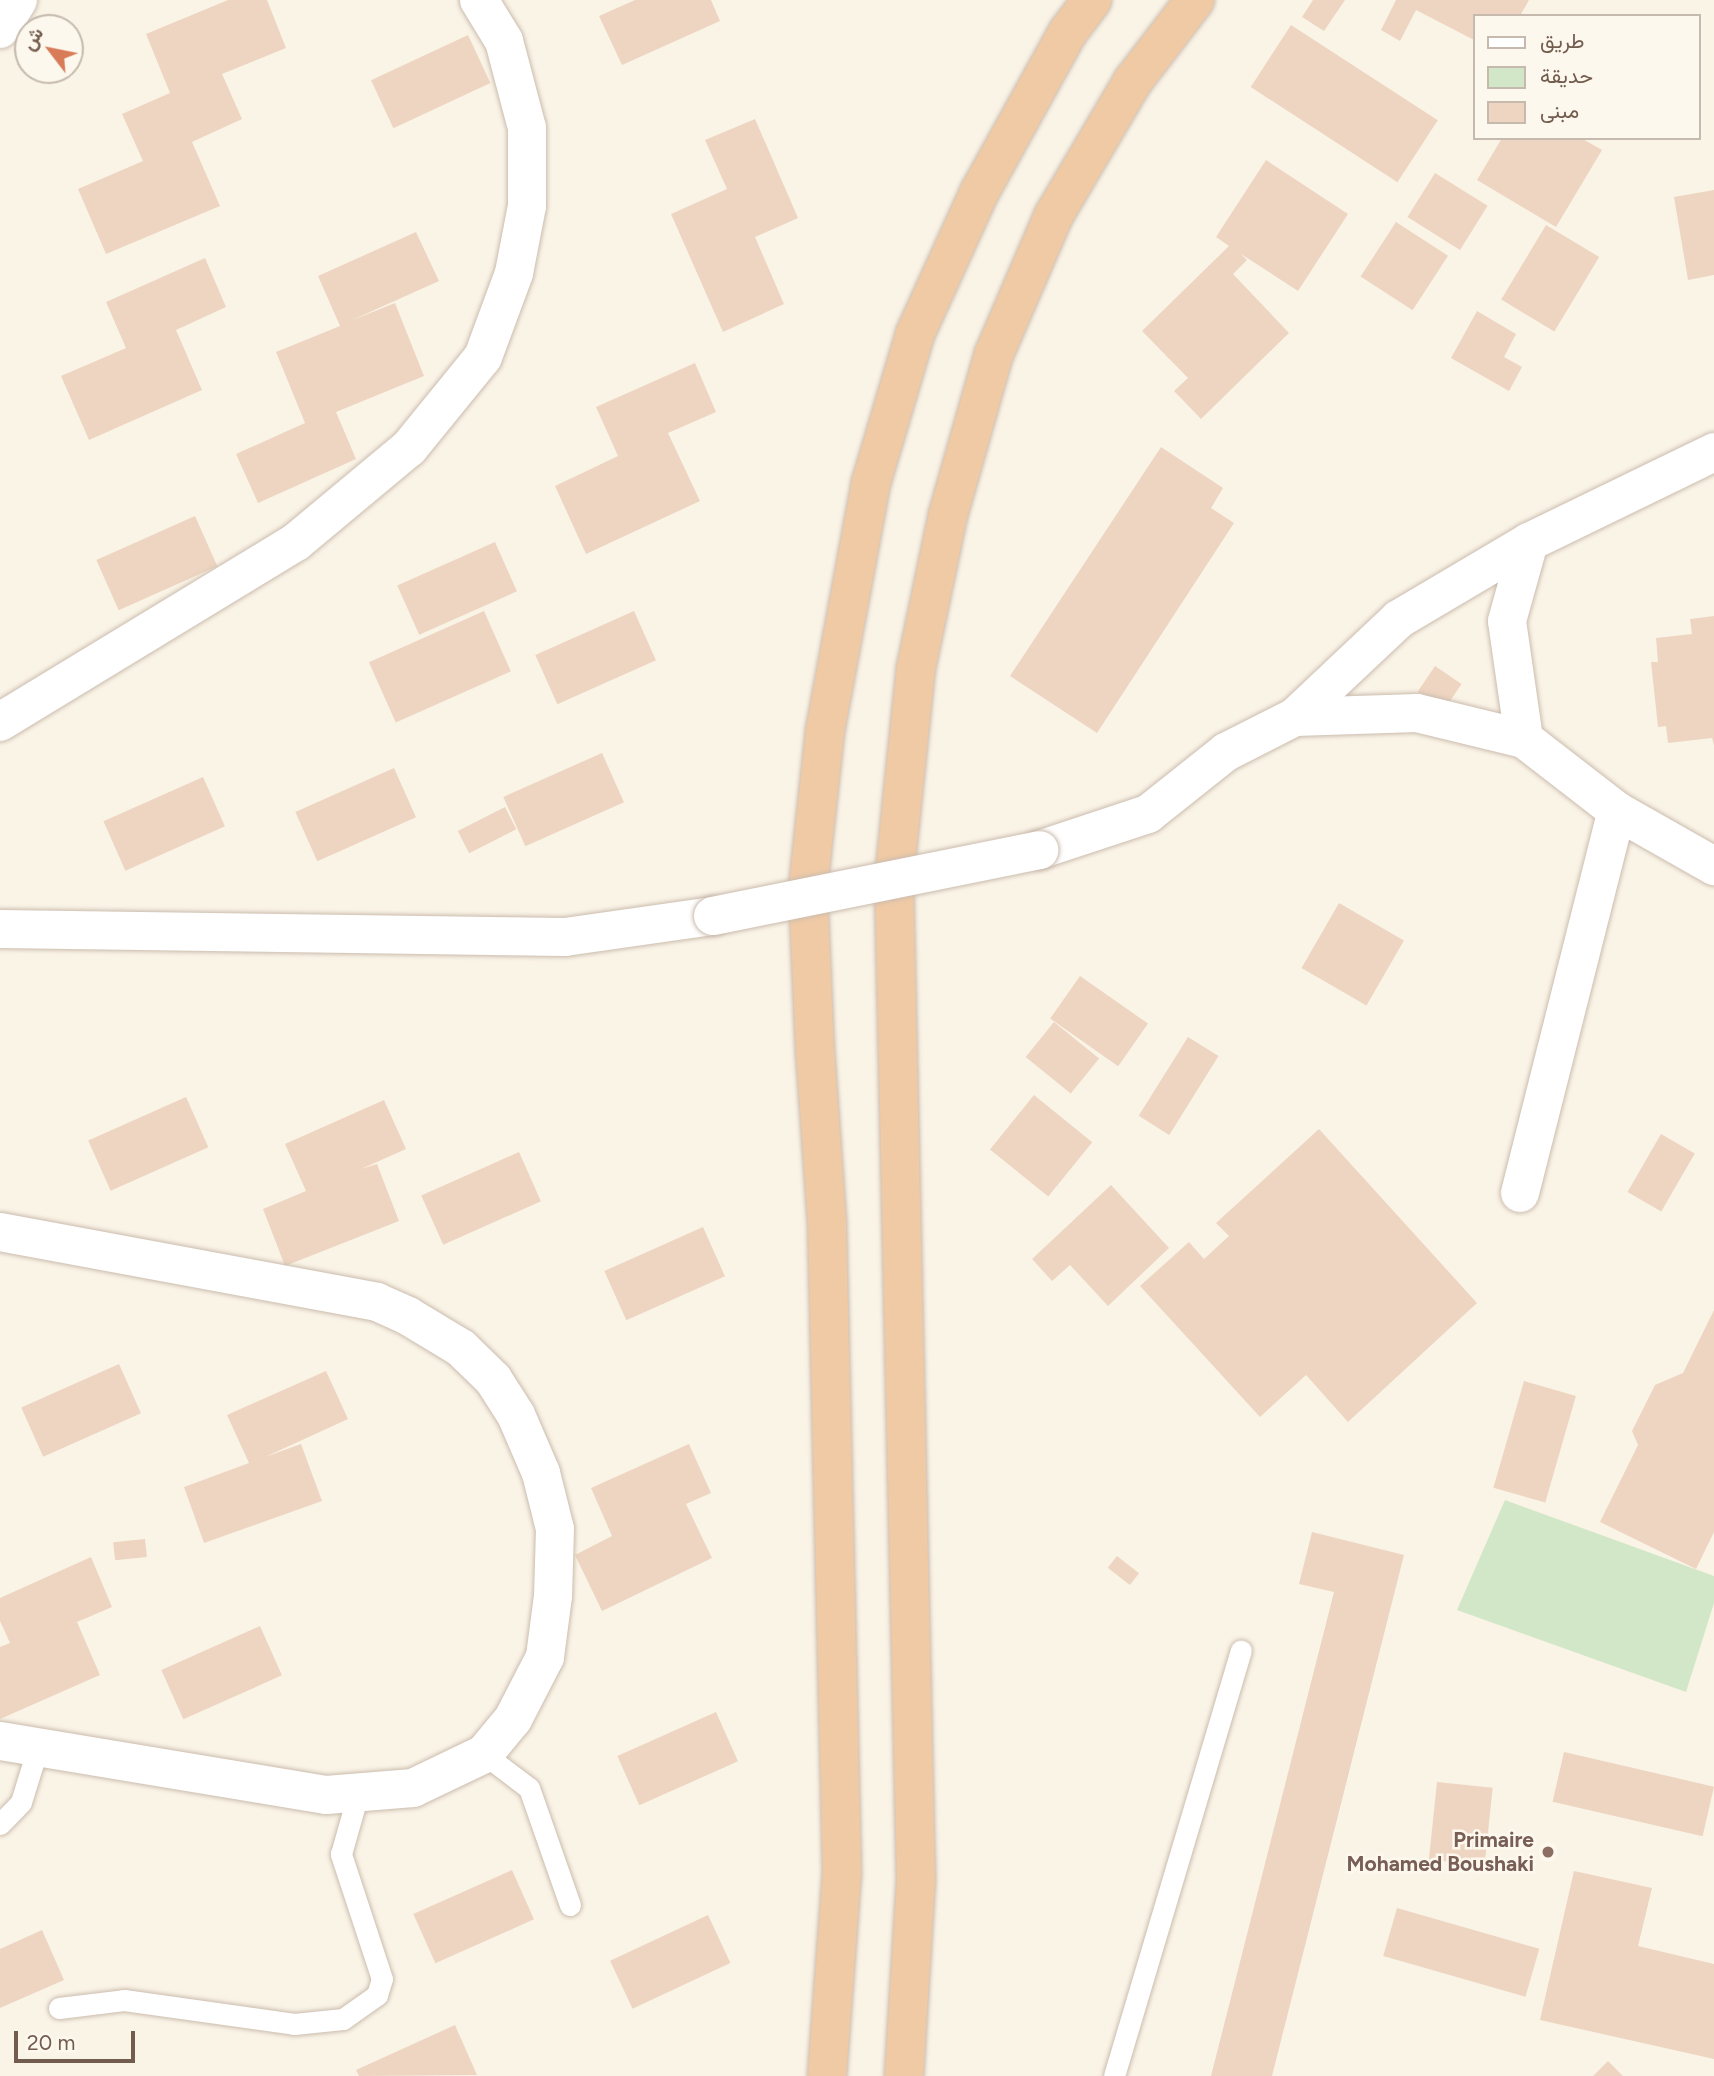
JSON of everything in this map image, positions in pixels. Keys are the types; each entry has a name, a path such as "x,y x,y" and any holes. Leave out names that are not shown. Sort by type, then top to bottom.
{"highway":[{"path":"827,2076 842,1874 828,1222 815,1051 808,888 825,731 871,483 915,334 979,193 1069,32 1092,0"},
{"path":"904,2076 916,1882 894,880 916,668 948,515 994,354 1054,215 1133,80 1195,0"}],"street":[{"path":"0,29 18,0"},
{"path":"0,722 296,542 409,448 483,357 514,273 527,206 527,128 505,41 479,0"},
{"path":"2,934 565,937 713,916 1039,850 1148,814 1226,752 1295,718 1399,619 1529,542 1714,452"},
{"path":"1524,739 1507,621 1529,542"},
{"path":"1295,718 1417,713 1524,739 1617,811 1714,866"},
{"path":"1520,1193 1617,811"},
{"path":"0,1232 377,1302 408,1316 461,1348 493,1379 516,1415 541,1473 555,1529 553,1596 545,1657 513,1719 484,1754 413,1788 326,1795 0,1741"}],"lane":[{"path":"1114,2076 1241,1651"},
{"path":"0,1824 21,1802 38,1747"},
{"path":"484,1754 529,1788 570,1905"},
{"path":"59,2008 124,2000 295,2024 343,2019 377,1995 382,1979 341,1854 358,1794"}],"green space":[{"path":"1505,1500 1714,1576 1714,1603 1686,1692 1457,1610"}],"building":[{"path":"228,0 267,0 286,48 222,74 242,119 192,142 220,206 106,254 78,189 143,161 122,114 170,93 146,34"},
{"path":"635,0 711,0 720,21 622,65 599,16"},
{"path":"1313,0 1345,0 1324,31 1302,17"},
{"path":"1396,0 1529,0 1521,14 1472,14 1472,39 1416,10 1400,41 1381,30"},
{"path":"1291,25 1438,120 1397,182 1251,87"},
{"path":"468,35 490,83 393,128 371,80"},
{"path":"755,119 798,218 755,237 784,304 723,332 671,214 727,189 705,140"},
{"path":"1501,140 1584,140 1602,150 1556,227 1477,180"},
{"path":"1266,160 1348,214 1298,291 1241,254 1247,260 1233,274 1289,333 1201,419 1174,391 1188,378 1142,331 1229,246 1216,237"},
{"path":"1435,173 1488,206 1460,250 1407,217"},
{"path":"1714,190 1714,275 1688,280 1674,197"},
{"path":"1396,222 1448,256 1413,310 1361,277"},
{"path":"1546,225 1599,257 1554,332 1501,300"},
{"path":"416,232 439,281 350,321 395,303 424,376 336,412 356,459 258,503 236,454 305,423 276,352 340,326 318,276"},
{"path":"205,258 226,307 176,330 202,390 89,440 61,376 126,348 106,302"},
{"path":"1477,311 1516,334 1504,357 1522,367 1509,391 1451,358"},
{"path":"695,363 716,412 668,433 700,501 586,554 555,486 618,456 596,407"},
{"path":"1161,447 1223,488 1211,508 1234,523 1097,733 1010,676"},
{"path":"195,516 217,566 119,610 96,560"},
{"path":"495,542 517,591 419,635 397,586"},
{"path":"484,611 511,671 396,723 369,662"},
{"path":"634,611 656,660 557,704 535,655"},
{"path":"1714,616 1714,745 1712,738 1668,743 1666,726 1658,727 1651,662 1658,662 1656,638 1692,634 1690,619"},
{"path":"1435,666 1462,684 1444,710 1418,692"},
{"path":"602,753 624,802 525,846 503,797"},
{"path":"394,768 416,817 317,861 295,812"},
{"path":"203,777 225,826 125,871 103,821"},
{"path":"505,807 516,829 469,853 458,831"},
{"path":"1339,903 1404,941 1366,1005 1302,968"},
{"path":"1080,976 1148,1024 1118,1066 1050,1019"},
{"path":"1054,1022 1099,1059 1071,1093 1026,1057"},
{"path":"1188,1037 1219,1056 1169,1135 1139,1116"},
{"path":"1034,1095 1092,1142 1048,1197 990,1149"},
{"path":"186,1097 208,1147 111,1191 88,1141"},
{"path":"384,1100 406,1149 361,1169 377,1164 399,1221 285,1266 263,1209 306,1191 285,1144"},
{"path":"1319,1129 1477,1303 1348,1422 1306,1375 1260,1417 1140,1286 1189,1242 1204,1259 1229,1236 1216,1223"},
{"path":"1661,1134 1695,1154 1661,1212 1628,1192"},
{"path":"519,1152 541,1201 443,1245 421,1196"},
{"path":"1111,1185 1169,1248 1108,1306 1070,1265 1052,1281 1032,1259"},
{"path":"703,1227 725,1276 626,1320 604,1271"},
{"path":"1714,1310 1714,1532 1696,1569 1600,1522 1638,1445 1632,1431 1655,1385 1683,1373"},
{"path":"119,1364 141,1413 43,1457 21,1408"},
{"path":"326,1371 348,1419 265,1457 301,1444 322,1501 204,1543 184,1487 249,1463 227,1415"},
{"path":"1524,1381 1576,1396 1545,1503 1493,1488"},
{"path":"689,1444 711,1493 686,1504 712,1558 602,1611 575,1555 612,1536 591,1488"},
{"path":"1312,1532 1404,1555 1272,2076 1211,2076 1334,1592 1299,1584"},
{"path":"145,1539 147,1557 115,1560 113,1542"},
{"path":"1117,1556 1139,1573 1130,1585 1108,1568"},
{"path":"91,1557 112,1607 77,1622 100,1675 0,1719 0,1647 10,1643 0,1621 0,1598"},
{"path":"260,1626 282,1675 183,1719 161,1670"},
{"path":"716,1712 738,1761 639,1805 617,1756"},
{"path":"1564,1752 1714,1787 1703,1836 1553,1802"},
{"path":"1437,1782 1493,1788 1485,1865 1429,1860"},
{"path":"512,1870 534,1919 435,1963 413,1914"},
{"path":"1574,1871 1652,1888 1638,1946 1714,1964 1714,2059 1540,2020"},
{"path":"1397,1908 1539,1949 1525,1997 1383,1956"},
{"path":"708,1915 730,1963 633,2009 610,1961"},
{"path":"42,1930 64,1980 0,2008 0,1949"},
{"path":"455,2025 477,2075 359,2076 356,2070"},
{"path":"1608,2061 1623,2076 1593,2076"}],"place":[{"name":"Primaire Mohamed Boushaki","path":"1548,1852"}]}
